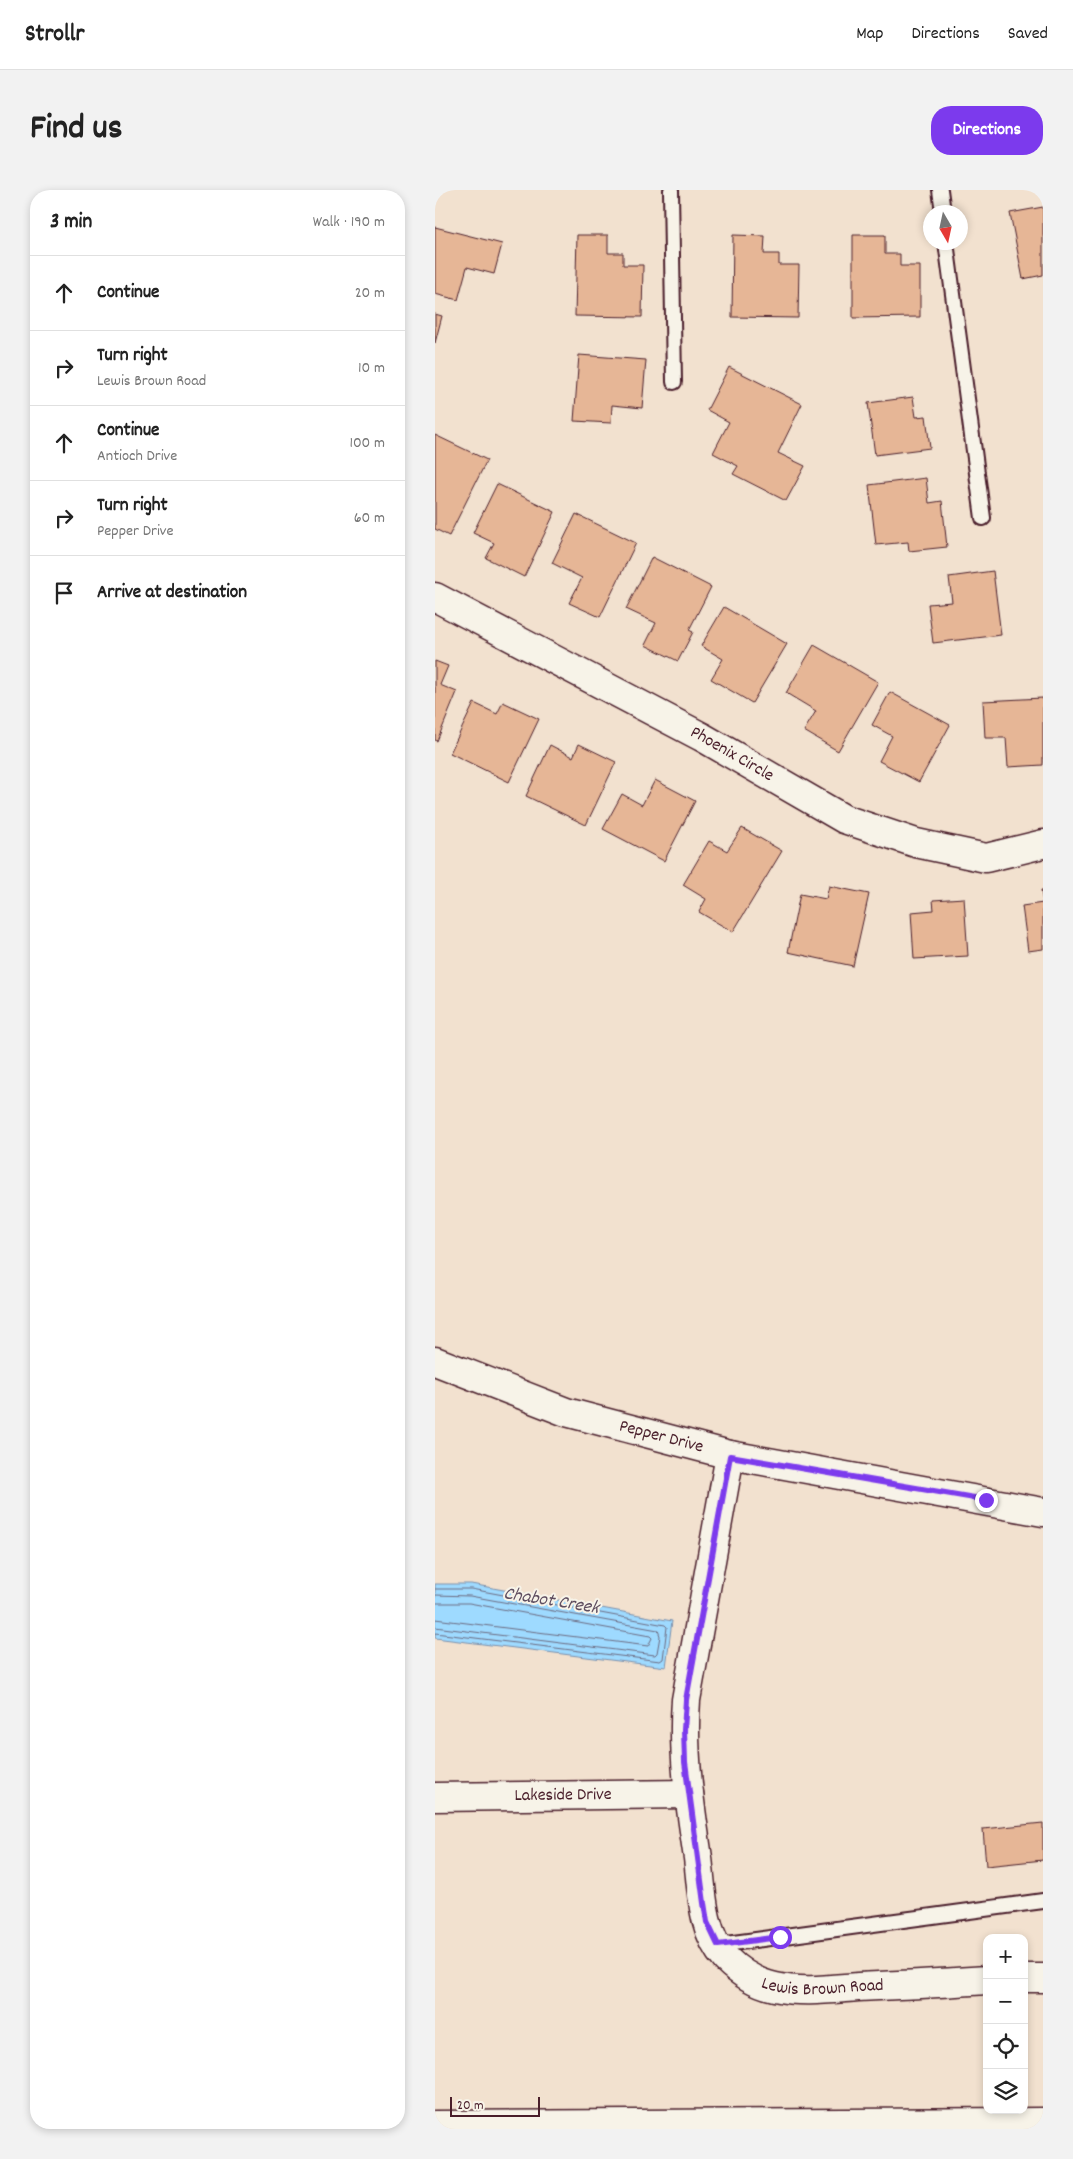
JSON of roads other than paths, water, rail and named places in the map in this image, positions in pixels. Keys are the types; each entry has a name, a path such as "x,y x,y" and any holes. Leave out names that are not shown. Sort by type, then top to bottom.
{"main road":[{"name":"Phoenix Circle","path":"435,597 703,737 843,819 916,843 986,858 1043,844"},
{"name":"Pepper Drive","path":"435,1361 566,1412 730,1456 1043,1512"},
{"name":"Lewis Brown Road","path":"730,1456 686,1700 684,1730 689,1794 707,1922 718,1945 726,1958 741,1972 759,1982 775,1987 811,1990 983,1980"},
{"name":"Lakeside Drive","path":"435,1796 689,1794"},
{"path":"1028,1978 1043,1978"},
{"path":"435,2125 1043,2122"}],"lane":[{"path":"671,190 674,382"},
{"path":"940,190 942,205"},
{"path":"947,250 983,518"},
{"path":"718,1945 1043,1902"}],"water":[{"name":"Chabot Creek","path":"435,1584 471,1584 672,1621 666,1667 435,1638"}]}
